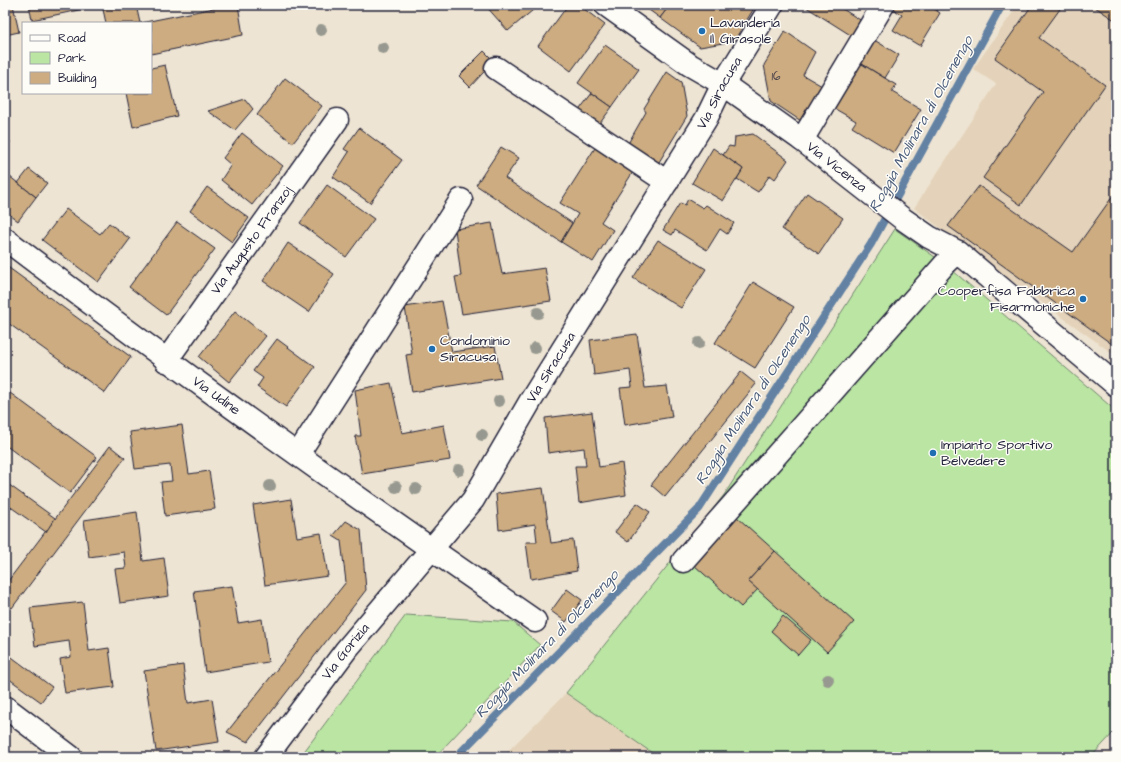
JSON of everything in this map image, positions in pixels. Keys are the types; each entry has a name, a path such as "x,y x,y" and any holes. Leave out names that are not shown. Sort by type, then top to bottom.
{"street":[{"name":"Via Vicenza","path":"606,5 690,65 723,84 802,140 875,198 928,237 958,252 1116,385"},
{"name":"Via Siracusa","path":"430,549 473,500 530,400 706,119 723,84 772,5"},
{"path":"802,140 883,5"},
{"path":"496,68 667,182"},
{"name":"Via Augusto Franzoj","path":"166,360 337,120"},
{"path":"298,454 461,200"},
{"name":"Via Udine","path":"5,239 166,360 430,549 535,622"},
{"path":"683,561 945,264 958,252"},
{"name":"Via Gorizia","path":"266,757 346,650 430,549"},
{"path":"5,707 71,757"}],"shaded area":[{"path":"1018,5 1116,5 1116,356 969,250 914,208 996,84 973,69"},
{"path":"566,693 660,757 502,757"}],"green space":[{"name":"Impianto Sportivo Belvedere","path":"895,229 945,264 1116,411 1116,730 1091,757 658,757 566,693 724,495"},
{"path":"406,615 513,622 540,645 435,757 300,757"}],"building":[{"path":"5,5 13,5 19,32 5,35"},
{"path":"29,5 102,5 32,20"},
{"path":"102,5 136,5 140,22 106,22"},
{"path":"229,5 238,5 243,35 152,54 152,22 145,22"},
{"path":"485,5 539,5 508,31"},
{"path":"568,5 579,5 605,25 571,71 538,46"},
{"path":"642,5 670,5 660,18"},
{"path":"670,5 756,5 734,41 700,47 660,18"},
{"path":"803,5 836,5 862,21 852,36"},
{"path":"895,5 931,5 930,6 940,13 920,46 893,30 902,15 893,9"},
{"path":"1032,5 1054,5 1060,9 1039,38 1105,85 1021,205 983,178 1043,92 995,58"},
{"path":"1092,5 1116,5 1116,21"},
{"path":"785,31 815,52 803,75 822,86 801,121 771,101 764,65"},
{"path":"871,38 899,55 885,78 857,61"},
{"path":"605,45 639,69 612,107 578,83"},
{"path":"484,51 494,61 470,87 459,76"},
{"path":"857,61 896,85 892,92 921,109 894,153 852,127 856,121 830,106"},
{"path":"165,65 177,116 133,127 126,94 152,94 152,68"},
{"path":"667,72 681,82 687,116 656,167 626,147 646,112 644,109"},
{"path":"285,78 322,106 293,143 257,115"},
{"path":"592,93 612,107 597,127 577,113"},
{"path":"245,99 253,109 235,130 208,111"},
{"path":"5,117 10,143 5,144"},
{"path":"359,128 402,160 370,203 333,177 349,152 344,149"},
{"path":"242,133 283,166 252,205 221,180 231,165 223,158"},
{"path":"753,134 788,160 775,179 770,175 758,192 737,179 743,169 723,155 729,146 734,147 735,137"},
{"path":"1116,140 1116,149 1112,146"},
{"path":"501,147 519,158 505,178 572,223 561,242 476,185"},
{"path":"595,148 633,172 601,222 613,230 593,262 561,242 578,214 560,203"},
{"path":"713,148 743,169 723,201 692,183"},
{"path":"29,169 47,183 36,197 18,183"},
{"path":"5,173 36,197 18,221 5,211"},
{"path":"327,185 374,219 346,257 300,223"},
{"name":"Cooperfisa Fabbrica Fisarmoniche","path":"979,186 1073,252 1115,193 1116,194 1116,347 948,226"},
{"path":"207,187 249,218 232,242 190,211"},
{"path":"807,193 843,218 819,254 782,229"},
{"path":"688,199 703,208 706,205 734,223 727,234 720,229 707,250 675,230 672,235 663,230 680,203 685,205"},
{"path":"66,209 100,234 109,223 130,239 98,282 42,240"},
{"path":"177,222 215,249 166,315 129,287"},
{"path":"492,223 502,274 545,268 551,301 462,314 455,277 461,276 455,229"},
{"path":"658,240 706,269 681,308 633,278"},
{"path":"288,243 334,274 309,312 263,281"},
{"path":"5,265 131,357 105,393 5,321"},
{"path":"753,282 794,307 755,368 715,343"},
{"name":"Condominio Siracusa","path":"442,301 452,352 495,346 501,378 412,392 406,355 412,354 405,307"},
{"path":"235,311 266,336 229,382 199,357"},
{"path":"637,334 645,388 667,386 672,417 625,425 620,388 632,387 630,370 594,375 590,340"},
{"path":"277,339 315,367 286,407 257,387 263,378 253,371"},
{"path":"741,372 756,384 665,497 651,485"},
{"path":"391,383 402,433 444,425 450,460 362,474 355,436 361,436 355,390"},
{"path":"6,390 97,457 70,493 5,445"},
{"path":"592,412 599,467 622,463 626,495 579,503 575,466 586,466 584,448 548,453 545,418"},
{"path":"182,425 189,474 209,471 215,509 165,516 161,482 172,481 170,465 135,469 130,432"},
{"path":"110,446 125,458 12,608 5,607 5,585"},
{"path":"5,482 55,518 46,532 5,503"},
{"path":"543,488 551,543 573,540 577,571 531,579 526,542 537,542 535,524 499,530 496,494"},
{"path":"291,499 297,537 321,533 328,576 265,585 253,505"},
{"path":"637,503 650,512 628,542 615,532"},
{"path":"137,512 143,561 164,558 169,596 120,603 115,569 126,568 124,552 89,557 84,520"},
{"path":"737,517 775,551 748,581 758,589 741,607 694,565"},
{"path":"346,521 361,530 366,590 248,742 227,732 346,582 341,541 333,536"},
{"path":"775,551 854,622 827,652 748,581"},
{"path":"232,586 238,623 262,619 268,662 205,672 194,591"},
{"path":"567,589 582,600 566,622 551,611"},
{"path":"83,602 89,651 109,648 114,687 65,693 60,659 71,657 69,641 35,646 30,608"},
{"path":"783,616 811,640 798,655 771,631"},
{"path":"5,652 52,687 41,702 5,676"},
{"path":"183,665 188,703 212,699 219,742 156,751 144,671"}],"waterway":[{"name":"Roggia Molinara di Olcenengo","path":"456,757 699,509 871,244 1002,5"}],"place":[{"name":"Lavanderia Il Girasole","path":"702,31"},
{"name":"Cooperfisa Fabbrica Fisarmoniche","path":"1083,299"},
{"name":"Condominio Siracusa","path":"432,349"},
{"name":"Impianto Sportivo Belvedere","path":"933,453"}]}
